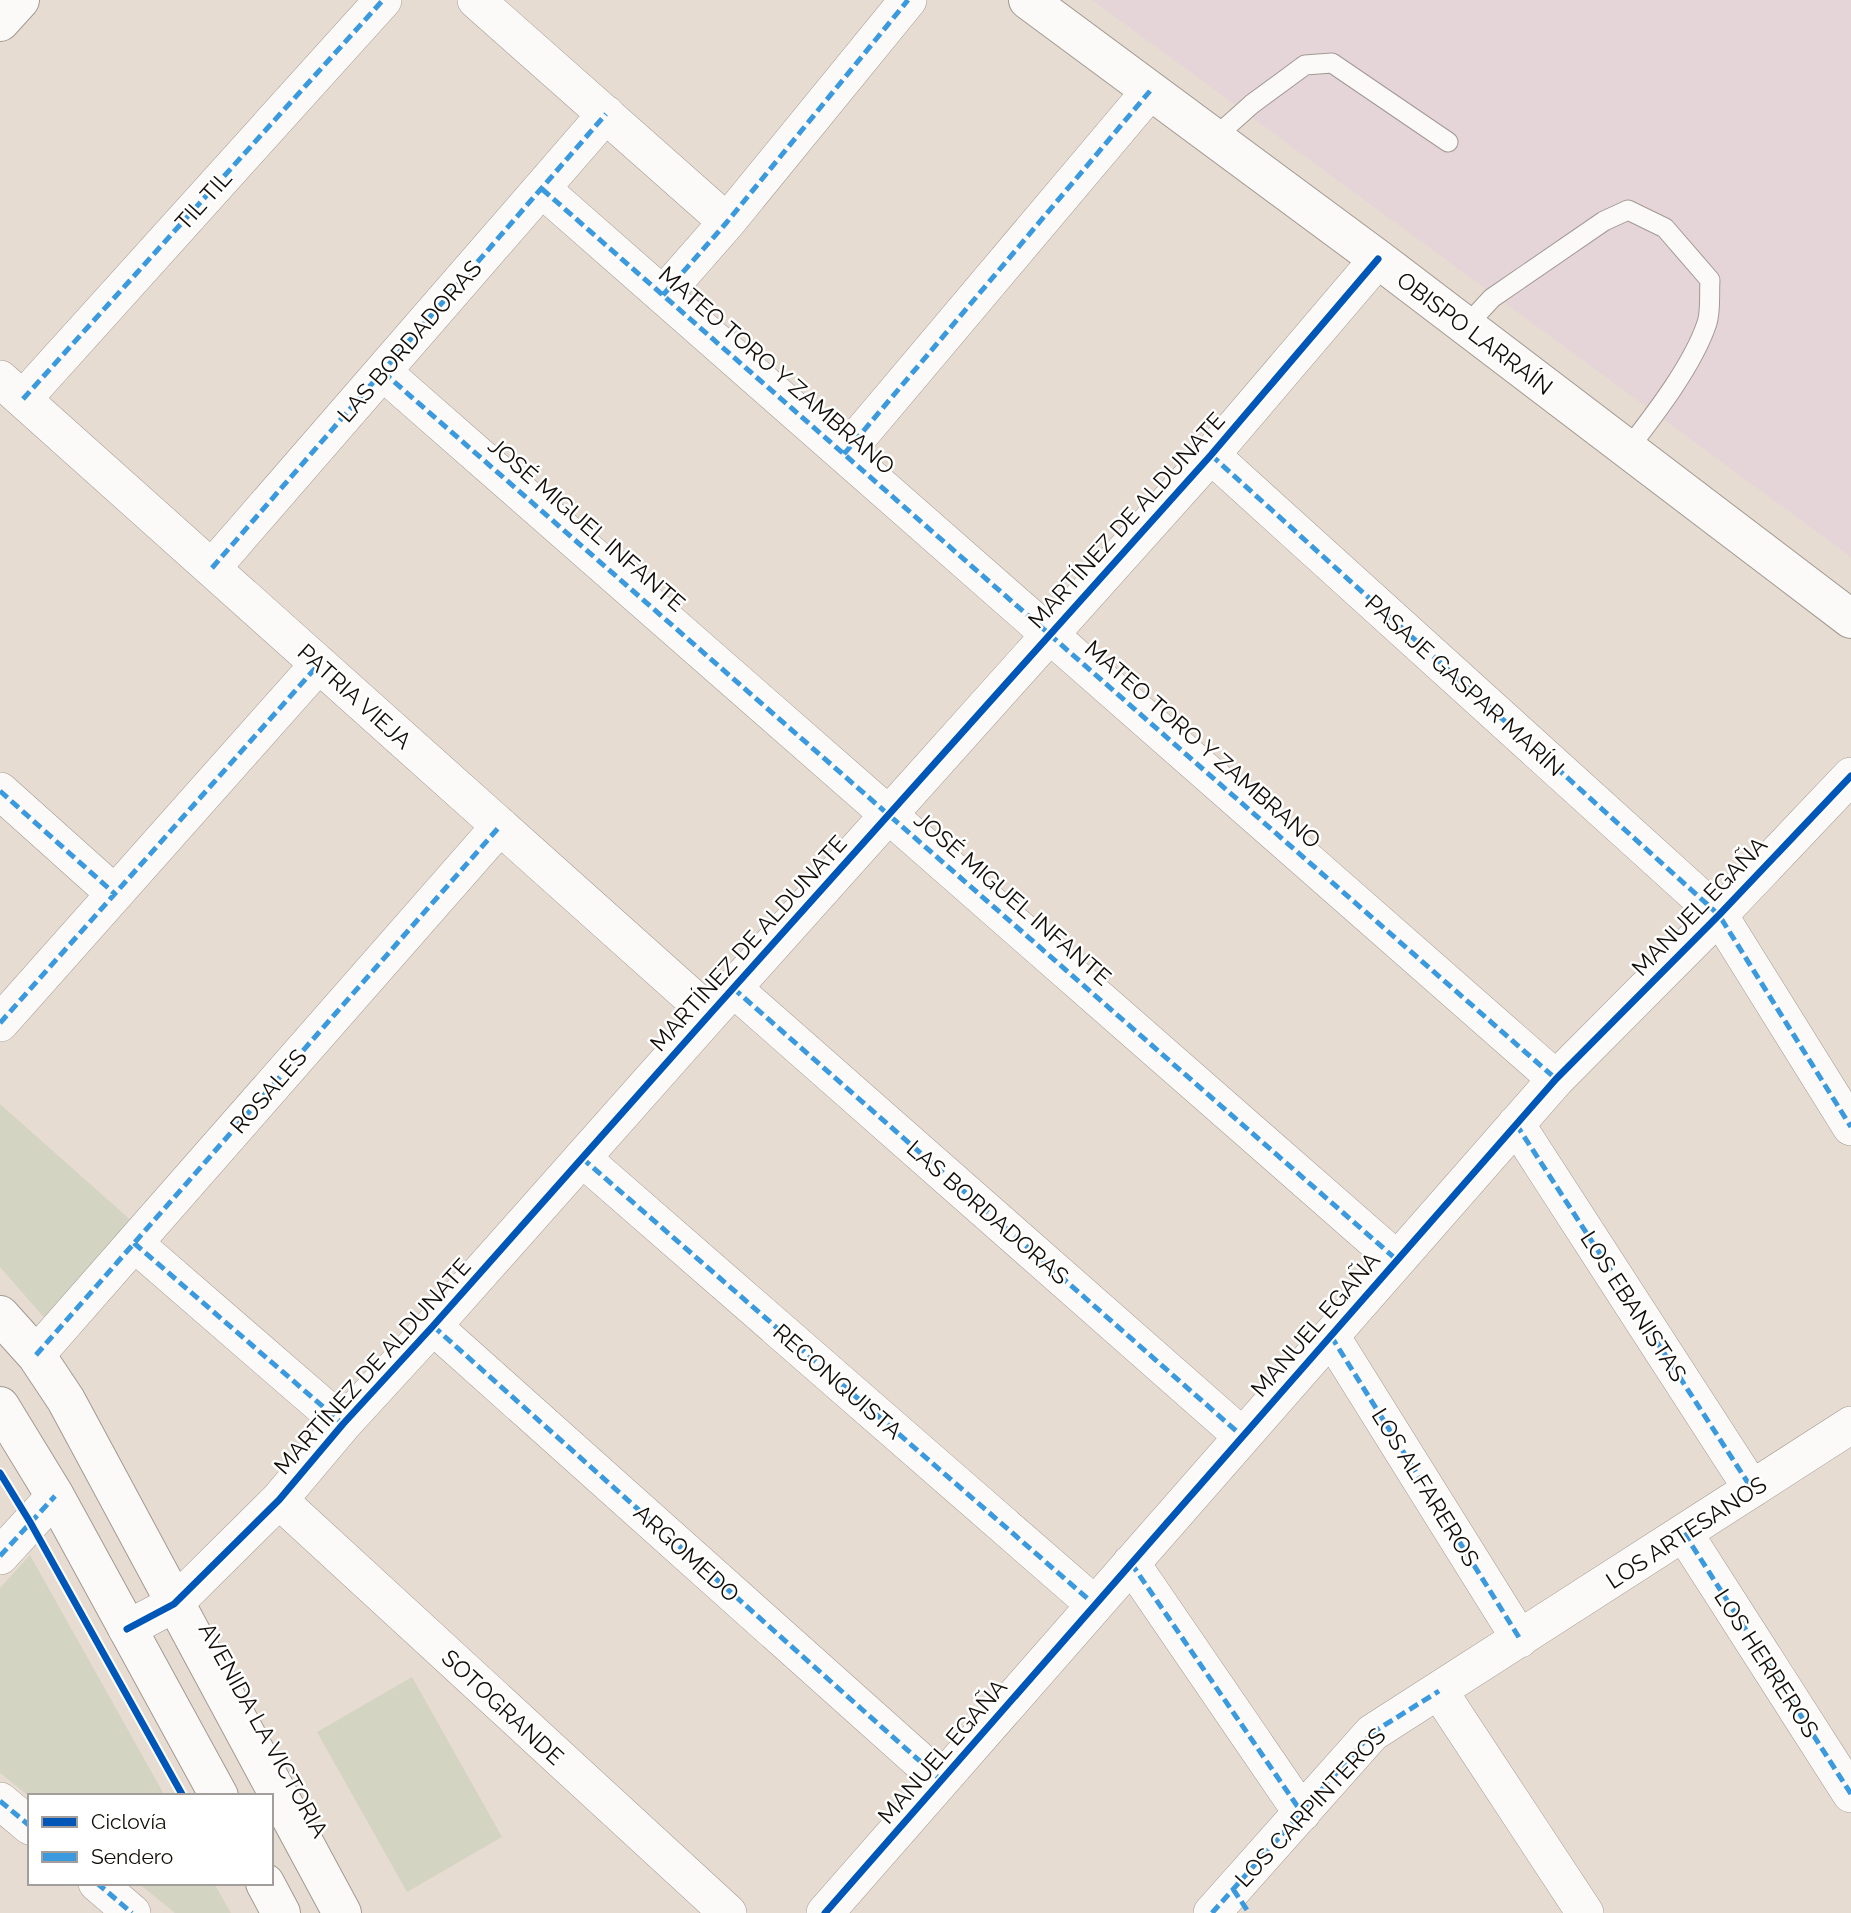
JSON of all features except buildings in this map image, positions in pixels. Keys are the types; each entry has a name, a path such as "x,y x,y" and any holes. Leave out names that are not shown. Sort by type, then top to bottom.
{"main road":[{"path":"0,22 20,0"},
{"name":"OBISPO LARRAÍN","path":"1028,0 1378,259 1851,619"},
{"name":"AVENIDA LA VICTORIA","path":"0,1315 36,1355 66,1400 342,1913"},
{"path":"0,1406 55,1496 218,1794"},
{"path":"266,1885 281,1913"}],"street":[{"name":"TIL TIL","path":"11,389 383,0"},
{"path":"477,0 727,222"},
{"path":"663,295 727,222 908,0"},
{"path":"844,454 1150,91"},
{"name":"LAS BORDADORAS","path":"212,568 606,114"},
{"name":"MATEO TORO Y ZAMBRANO","path":"542,189 1556,1079"},
{"name":"MARTÍNEZ DE ALDUNATE","path":"127,1629 174,1604 279,1500 343,1424 1211,455 1378,259"},
{"name":"JOSÉ MIGUEL INFANTE","path":"383,372 1397,1260"},
{"name":"PATRIA VIEJA","path":"11,389 500,826 721,1001"},
{"name":"PASAJE GASPAR MARÍN","path":"1211,455 1719,915 1851,1127"},
{"path":"0,1023 319,664"},
{"name":"MANUEL EGAÑA","path":"825,1913 1556,1079 1719,915 1851,776"},
{"path":"0,791 115,894"},
{"name":"ROSALES","path":"36,1355 500,826"},
{"name":"LAS BORDADORAS","path":"721,1001 1242,1436"},
{"name":"LOS EBANISTAS","path":"1516,1124 1752,1489"},
{"name":"RECONQUISTA","path":"582,1158 1095,1605"},
{"path":"134,1243 343,1424"},
{"name":"ARGOMEDO","path":"433,1326 941,1780"},
{"name":"LOS ALFAREROS","path":"1331,1336 1520,1639"},
{"name":"LOS ARTESANOS","path":"1520,1639 1851,1425"},
{"path":"0,1556 55,1496"},
{"name":"SOTOGRANDE","path":"279,1500 728,1913"},
{"name":"LOS HERREROS","path":"1684,1533 1851,1794"},
{"path":"1131,1563 1302,1813"},
{"name":"LOS CARPINTEROS","path":"1231,1905 1302,1813 1372,1733 1520,1639"},
{"path":"1439,1691 1585,1913"},
{"path":"0,1801 28,1824"},
{"path":"99,1885 132,1913"}],"lane":[{"path":"1214,138 1252,104 1305,65 1332,63 1448,142"},
{"path":"1466,326 1492,298 1604,221 1628,210 1665,228 1710,280 1708,321 1695,352 1648,424 1628,449"}],"shaded area":[{"path":"1092,0 1851,0 1851,557"}],"green space":[{"path":"0,1104 134,1223 47,1321 0,1267"},
{"path":"30,1555 164,1794 28,1795 0,1773 0,1588"},
{"path":"412,1677 502,1837 407,1892 317,1732"},
{"path":"140,1885 215,1885 231,1913 175,1913"}],"marked path":[{"path":"23,399 383,0"},
{"path":"663,295 727,222 908,0"},
{"path":"844,454 1150,91"},
{"path":"212,568 606,114"},
{"path":"542,189 1556,1079"},
{"path":"383,372 1397,1260"},
{"path":"1211,455 1719,915 1851,1127"},
{"path":"0,1023 319,664"},
{"path":"0,791 115,894"},
{"path":"36,1355 500,826"},
{"path":"733,988 1242,1436"},
{"path":"1516,1124 1752,1489"},
{"path":"582,1158 1095,1605"},
{"path":"134,1243 343,1424"},
{"path":"433,1326 941,1780"},
{"path":"1331,1336 1520,1639"},
{"path":"0,1556 55,1496"},
{"path":"1684,1533 1851,1794"},
{"path":"1131,1563 1302,1813"},
{"path":"1212,1913 1372,1733 1439,1691"},
{"path":"0,1801 28,1824"},
{"path":"99,1885 132,1913"},
{"path":"1233,1889 1249,1913"}],"cycle path":[{"path":"127,1629 174,1604 279,1500 343,1424 1211,455 1378,259"},
{"path":"825,1913 1556,1079 1719,915 1851,776"},
{"path":"0,1473 182,1794"}]}
